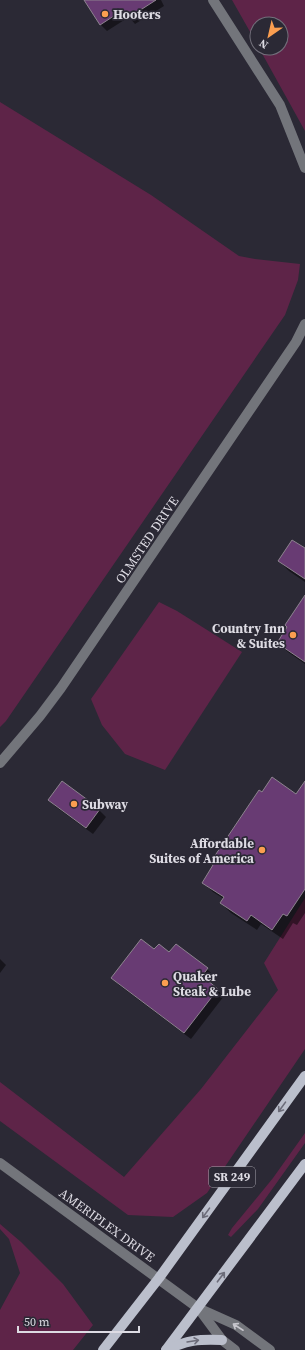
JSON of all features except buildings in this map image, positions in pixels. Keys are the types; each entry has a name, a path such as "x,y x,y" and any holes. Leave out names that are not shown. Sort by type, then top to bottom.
{"main road":[{"name":"SR 249","path":"103,1350 159,1278 305,1076"},
{"path":"166,1350 305,1164"},
{"path":"166,1350 184,1342 202,1339 222,1340"}],"street":[{"path":"214,0 280,105 305,168"},
{"name":"OLMSTED DRIVE","path":"0,763 40,716 61,688 292,349 305,324"},
{"name":"AMERIPLEX DRIVE","path":"0,1163 198,1308 236,1325 270,1350"},
{"name":"AMERIPLEX DRIVE","path":"198,1308 222,1340 235,1350"}],"shaded area":[{"path":"232,0 305,0 305,131 263,56 289,56 289,16 249,16 249,30"},
{"path":"0,102 151,195 239,256 300,264 298,280 285,315 6,721 0,727"},
{"path":"159,602 177,611 242,652 165,770 125,754 102,725 91,699"},
{"path":"305,898 305,1049 207,1193 173,1217 128,1215 0,1121 0,1082 124,1177 201,1089 278,990 264,963"},
{"path":"305,1133 305,1143 258,1209 231,1237 228,1235 273,1178"},
{"path":"0,1224 21,1242 63,1284 93,1325 73,1350 0,1350 0,1310 20,1273 9,1239 0,1229"}],"place":[{"name":"Hooters","path":"105,14"},
{"name":"Country Inn & Suites","path":"293,635"},
{"name":"Subway","path":"74,804"},
{"name":"Affordable Suites of America","path":"262,850"},
{"name":"Quaker Steak & Lube","path":"165,983"}]}
